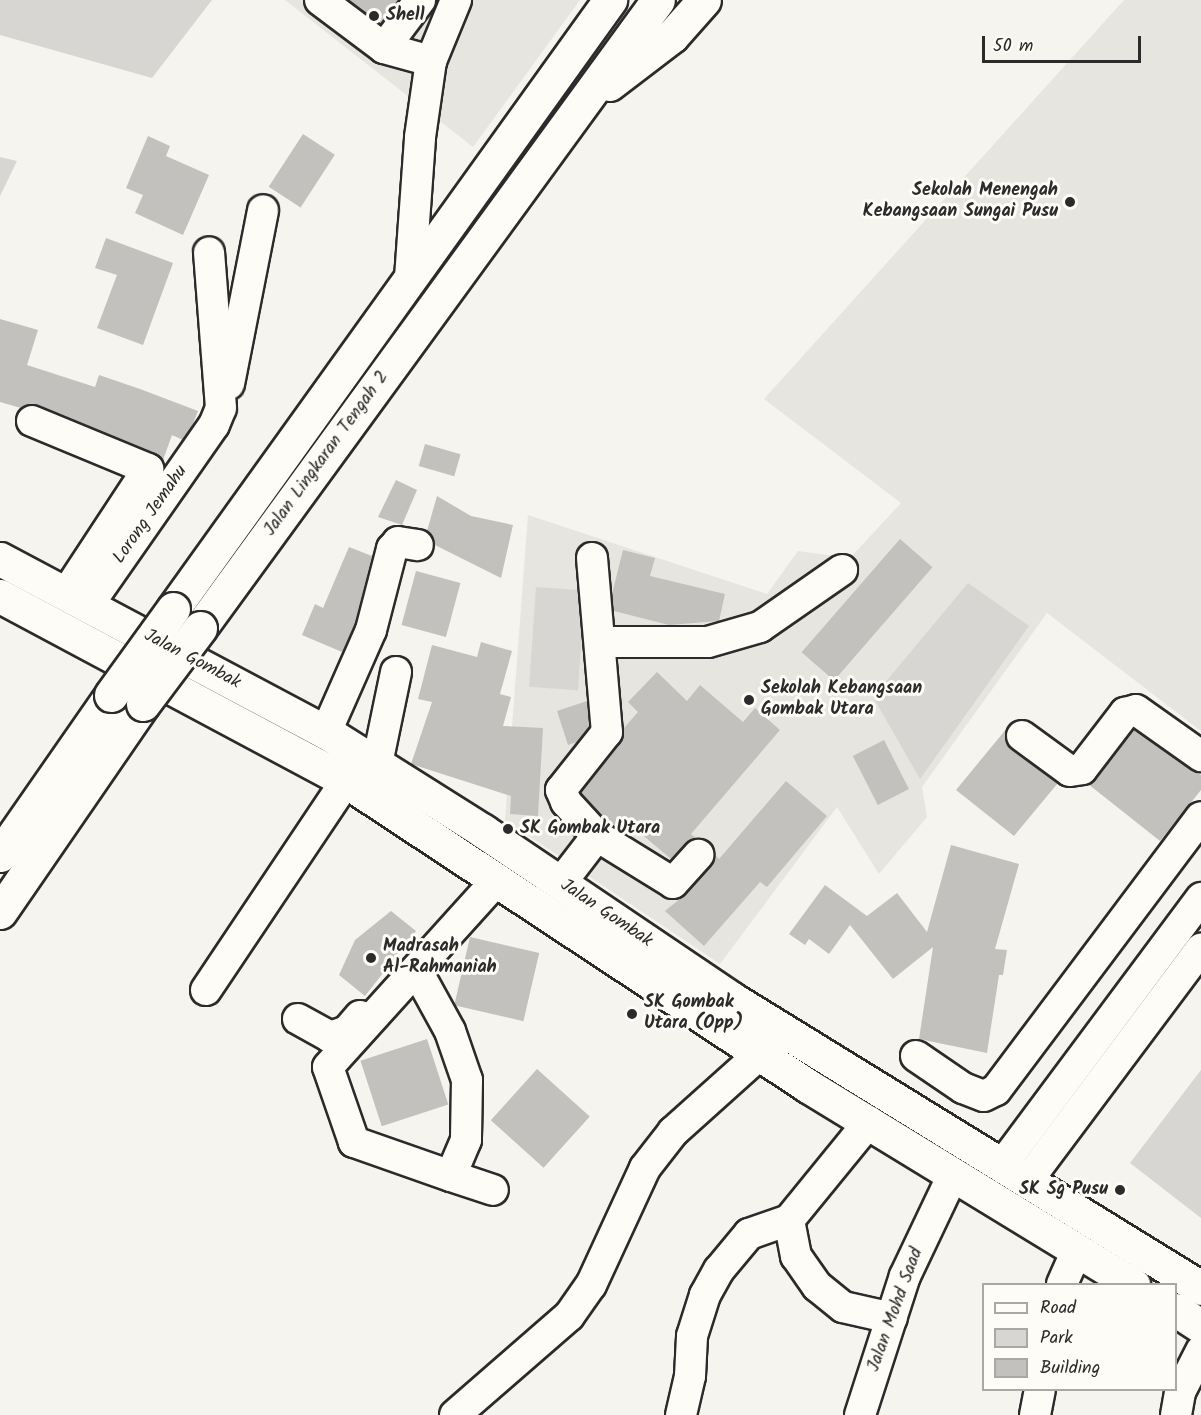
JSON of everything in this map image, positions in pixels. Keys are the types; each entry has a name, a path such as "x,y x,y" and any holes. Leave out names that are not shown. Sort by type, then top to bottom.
{"main road":[{"name":"Jalan Lingkaran Tengah 2","path":"0,855 111,695 610,0"},
{"name":"Jalan Lingkaran Tengah 2","path":"0,912 143,704 658,0"},
{"path":"581,105 672,36 704,0"},
{"name":"Jalan Gombak","path":"0,559 326,732 732,999 1201,1288"},
{"name":"Jalan Gombak","path":"0,596 346,781 492,875 760,1054 952,1175 1131,1283"},
{"path":"1177,1311 1201,1326"}],"street":[{"path":"320,0 384,48 431,61"},
{"path":"384,48 420,0"},
{"path":"410,278 420,137 431,61 456,0"},
{"name":"Lorong Jemahu","path":"77,599 217,417 235,357 263,210"},
{"path":"209,252 217,417"},
{"path":"32,421 148,469 77,599"},
{"path":"326,732 370,630 392,549 398,542 418,545"},
{"path":"592,558 607,732 561,790 566,802 597,836 673,883 698,855"},
{"path":"601,642 708,642 760,627 842,570"},
{"path":"377,764 396,672"},
{"path":"1022,736 1070,771 1082,769 1125,713 1136,710 1201,756"},
{"path":"206,990 346,781"},
{"path":"916,1056 963,1089 984,1096 996,1090 1201,817"},
{"path":"560,884 597,836"},
{"path":"492,875 417,971 328,1067 354,1142 493,1190"},
{"path":"298,1019 330,1037 347,1031 492,875"},
{"path":"1015,1172 1199,905 1155,877"},
{"path":"1015,1172 1201,949"},
{"path":"417,971 450,1030 467,1080 466,1140 451,1176"},
{"path":"455,1415 569,1316 591,1285 645,1168 673,1132 760,1054"},
{"path":"681,1415 690,1376 692,1336 705,1295 719,1270 749,1234 789,1220 868,1122"},
{"name":"Jalan Mohd Saad","path":"860,1415 905,1276 952,1175"},
{"path":"789,1220 796,1256 817,1286 843,1307 892,1318"},
{"path":"1062,1283 1077,1251"},
{"path":"1176,1415 1180,1392 1201,1351"},
{"path":"1035,1415 1040,1391"}],"shaded area":[{"path":"285,0 580,0 473,147"},
{"path":"1124,0 1201,0 1201,731 1047,613 922,787 927,817 879,874 837,807 720,964 505,820 528,515 767,594 798,551 850,558 901,503 764,399"}],"green space":[{"path":"0,0 212,0 152,78 0,35"},
{"path":"0,157 17,161 0,196"},
{"path":"968,583 1029,626 920,779 873,697"},
{"path":"536,587 585,590 578,690 529,687"},
{"path":"1201,1070 1201,1218 1130,1163"}],"building":[{"name":"Shell","path":"349,0 398,0 381,24"},
{"path":"303,134 335,155 301,208 269,187"},
{"path":"148,136 170,146 166,156 209,175 183,235 135,213 143,195 126,188"},
{"path":"106,238 173,263 143,345 97,328 117,275 95,268"},
{"path":"0,319 38,330 27,365 95,387 99,375 140,389 198,411 192,426 183,440 172,435 163,460 155,453 39,405 21,408 0,402"},
{"path":"425,444 461,454 454,476 419,466"},
{"path":"396,480 417,490 402,525 378,517"},
{"path":"437,496 471,516 513,525 501,578 435,545 427,531"},
{"path":"900,539 932,567 834,680 802,652"},
{"path":"349,547 372,556 355,624 342,652 302,635 315,604 323,608"},
{"path":"623,550 655,558 650,576 725,594 719,621 669,625 614,611 612,594"},
{"path":"416,571 460,583 446,637 402,625"},
{"path":"481,642 512,651 500,694 511,697 503,726 543,728 538,816 510,814 511,796 411,764 432,702 418,699 432,645 477,657"},
{"path":"657,672 687,701 700,685 743,722 755,708 780,730 691,834 696,838 671,859 625,820 617,828 608,823 581,793 621,743 624,728 638,712 628,702"},
{"path":"587,701 589,727 577,742 568,745 557,711"},
{"path":"1007,728 1006,742 1011,750 1058,783 1014,836 956,790"},
{"path":"1134,730 1201,775 1201,790 1160,841 1088,784"},
{"path":"884,740 909,789 878,805 853,756"},
{"path":"786,781 827,816 767,887 760,882 704,946 665,911 686,894 711,866 715,855 719,859"},
{"path":"951,845 1019,864 995,949 1007,950 1003,975 999,975 987,1053 919,1039 933,947 893,979 850,925 829,954 809,939 805,945 789,934 825,885 867,916 897,893 927,932"},
{"name":"Madrasah Al-Rahmaniah","path":"391,911 416,931 365,996 339,975 355,940"},
{"path":"470,937 539,953 523,1021 454,1005"},
{"path":"427,1039 448,1105 382,1126 360,1061"},
{"path":"537,1069 590,1117 544,1168 491,1120"}],"place":[{"name":"Shell","path":"374,16"},
{"name":"Sekolah Menengah Kebangsaan Sungai Pusu","path":"1070,202"},
{"name":"Sekolah Kebangsaan Gombak Utara","path":"749,700"},
{"name":"SK Gombak Utara","path":"508,829"},
{"name":"Madrasah Al-Rahmaniah","path":"371,958"},
{"name":"SK Gombak Utara (Opp)","path":"632,1014"},
{"name":"SK Sg Pusu","path":"1120,1190"}]}
